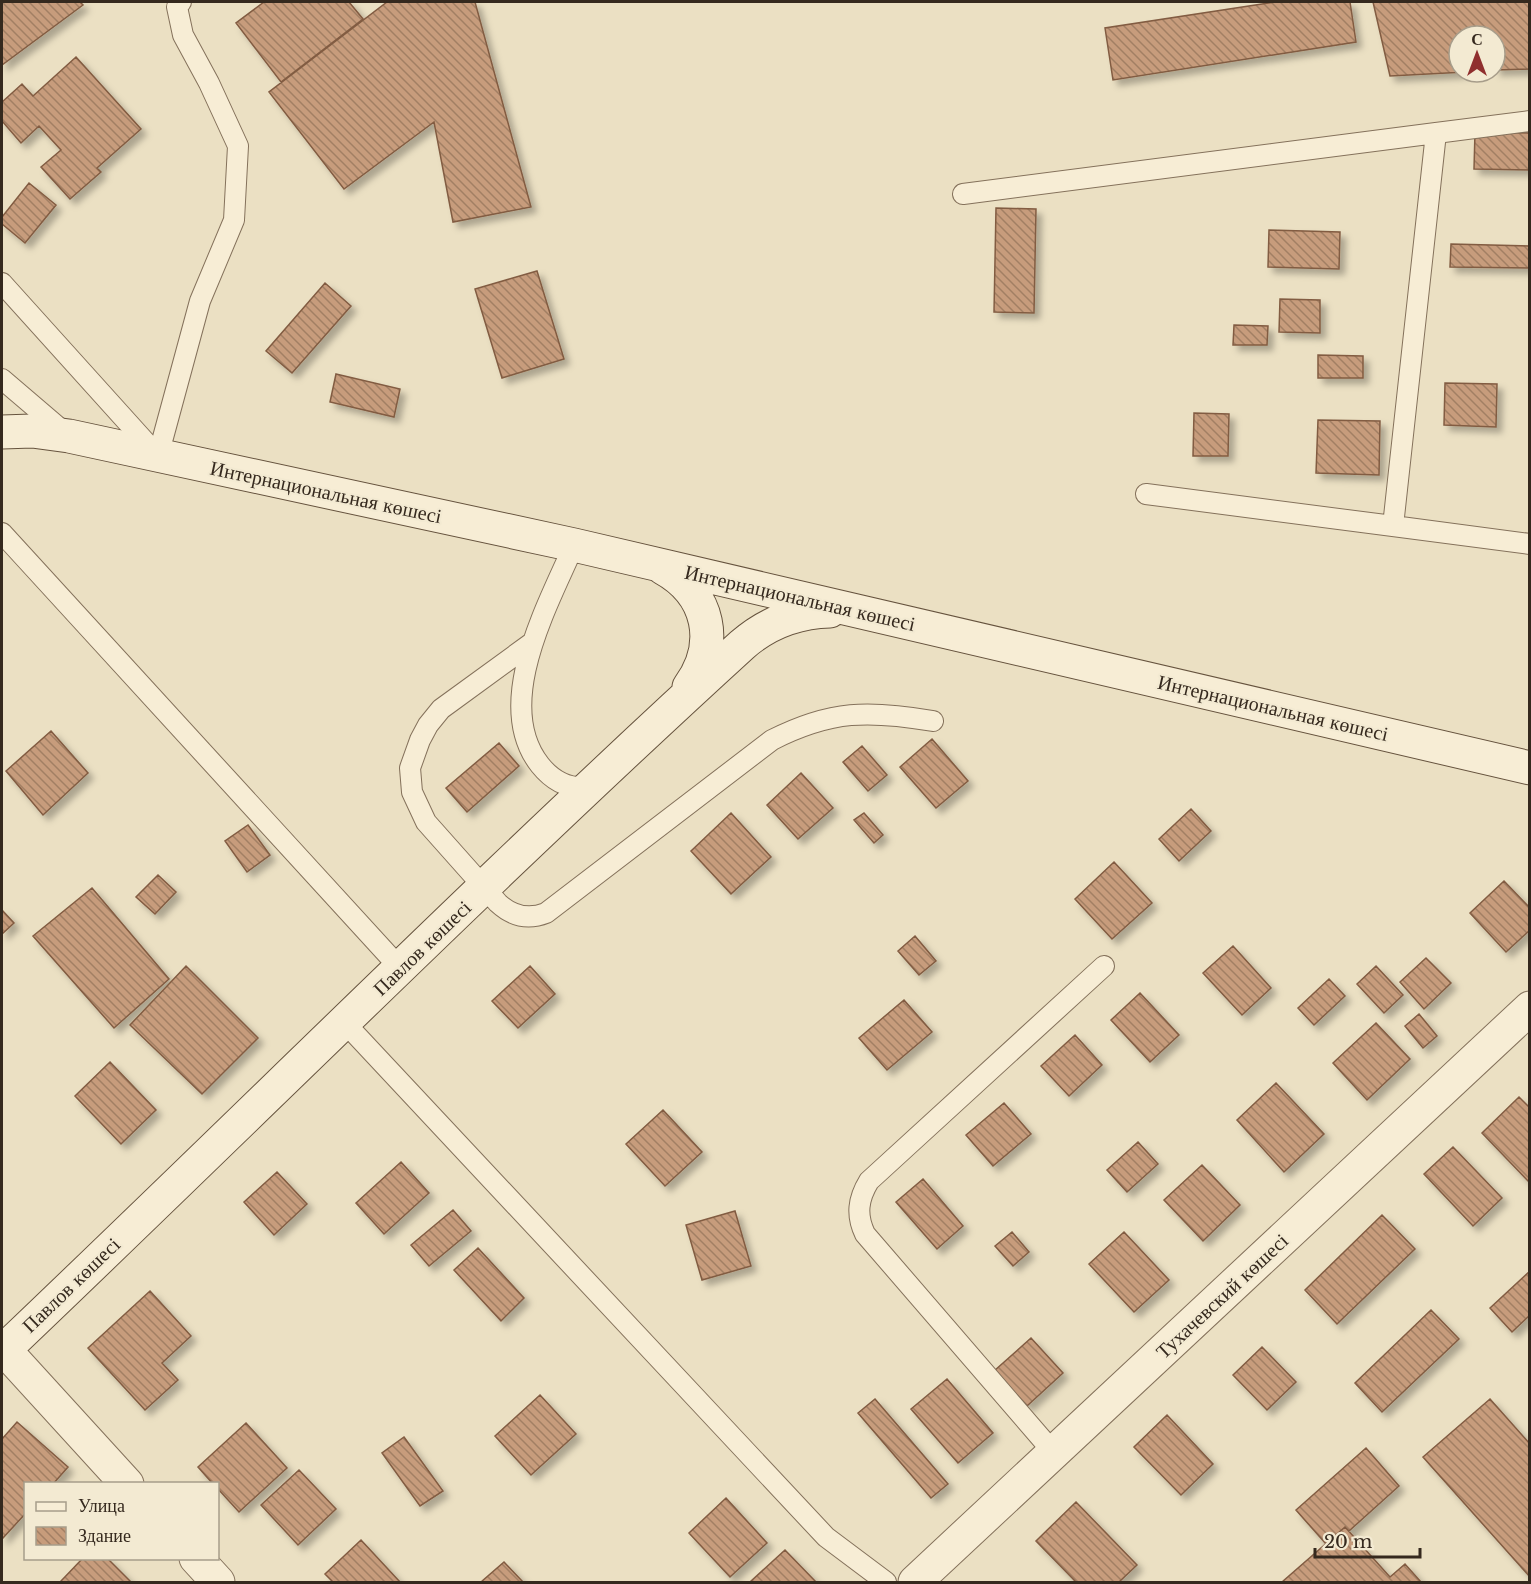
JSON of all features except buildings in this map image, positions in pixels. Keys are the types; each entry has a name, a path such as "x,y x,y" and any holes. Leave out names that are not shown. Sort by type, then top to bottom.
{"street":[{"name":"Интернациональная көшесі","path":"2,432 32,431 69,436 574,545 1530,768"},
{"path":"658,566 679,579 698,600 707,630 703,662 693,682 675,705"},
{"name":"Павлов көшесі","path":"2,1350 345,1023 587,786 757,632 774,622 807,613 827,611 874,614"},
{"name":"Тухачевский көшесі","path":"915,1582 1530,1008"},
{"path":"2,1350 125,1482"},
{"path":"198,1560 218,1582"}],"lane":[{"path":"158,456 200,301 234,220 238,146 183,34 177,6 181,2"},
{"path":"963,194 1530,121"},
{"path":"1393,526 1436,133"},
{"path":"2,283 158,456"},
{"path":"2,378 69,436"},
{"path":"1146,494 1530,544"},
{"path":"2,533 400,968"},
{"path":"574,545 532,642 523,681 522,715 524,731 537,761 553,778 571,786 587,786"},
{"path":"532,642 441,709 420,740 410,768 412,792 426,822 505,909 522,917 539,916 546,913 772,740 808,723 849,715 883,714 933,721"},
{"path":"1054,1453 865,1234 859,1222 858,1207 862,1193 869,1182 1104,966"},
{"path":"345,1023 826,1537 886,1582"}]}
